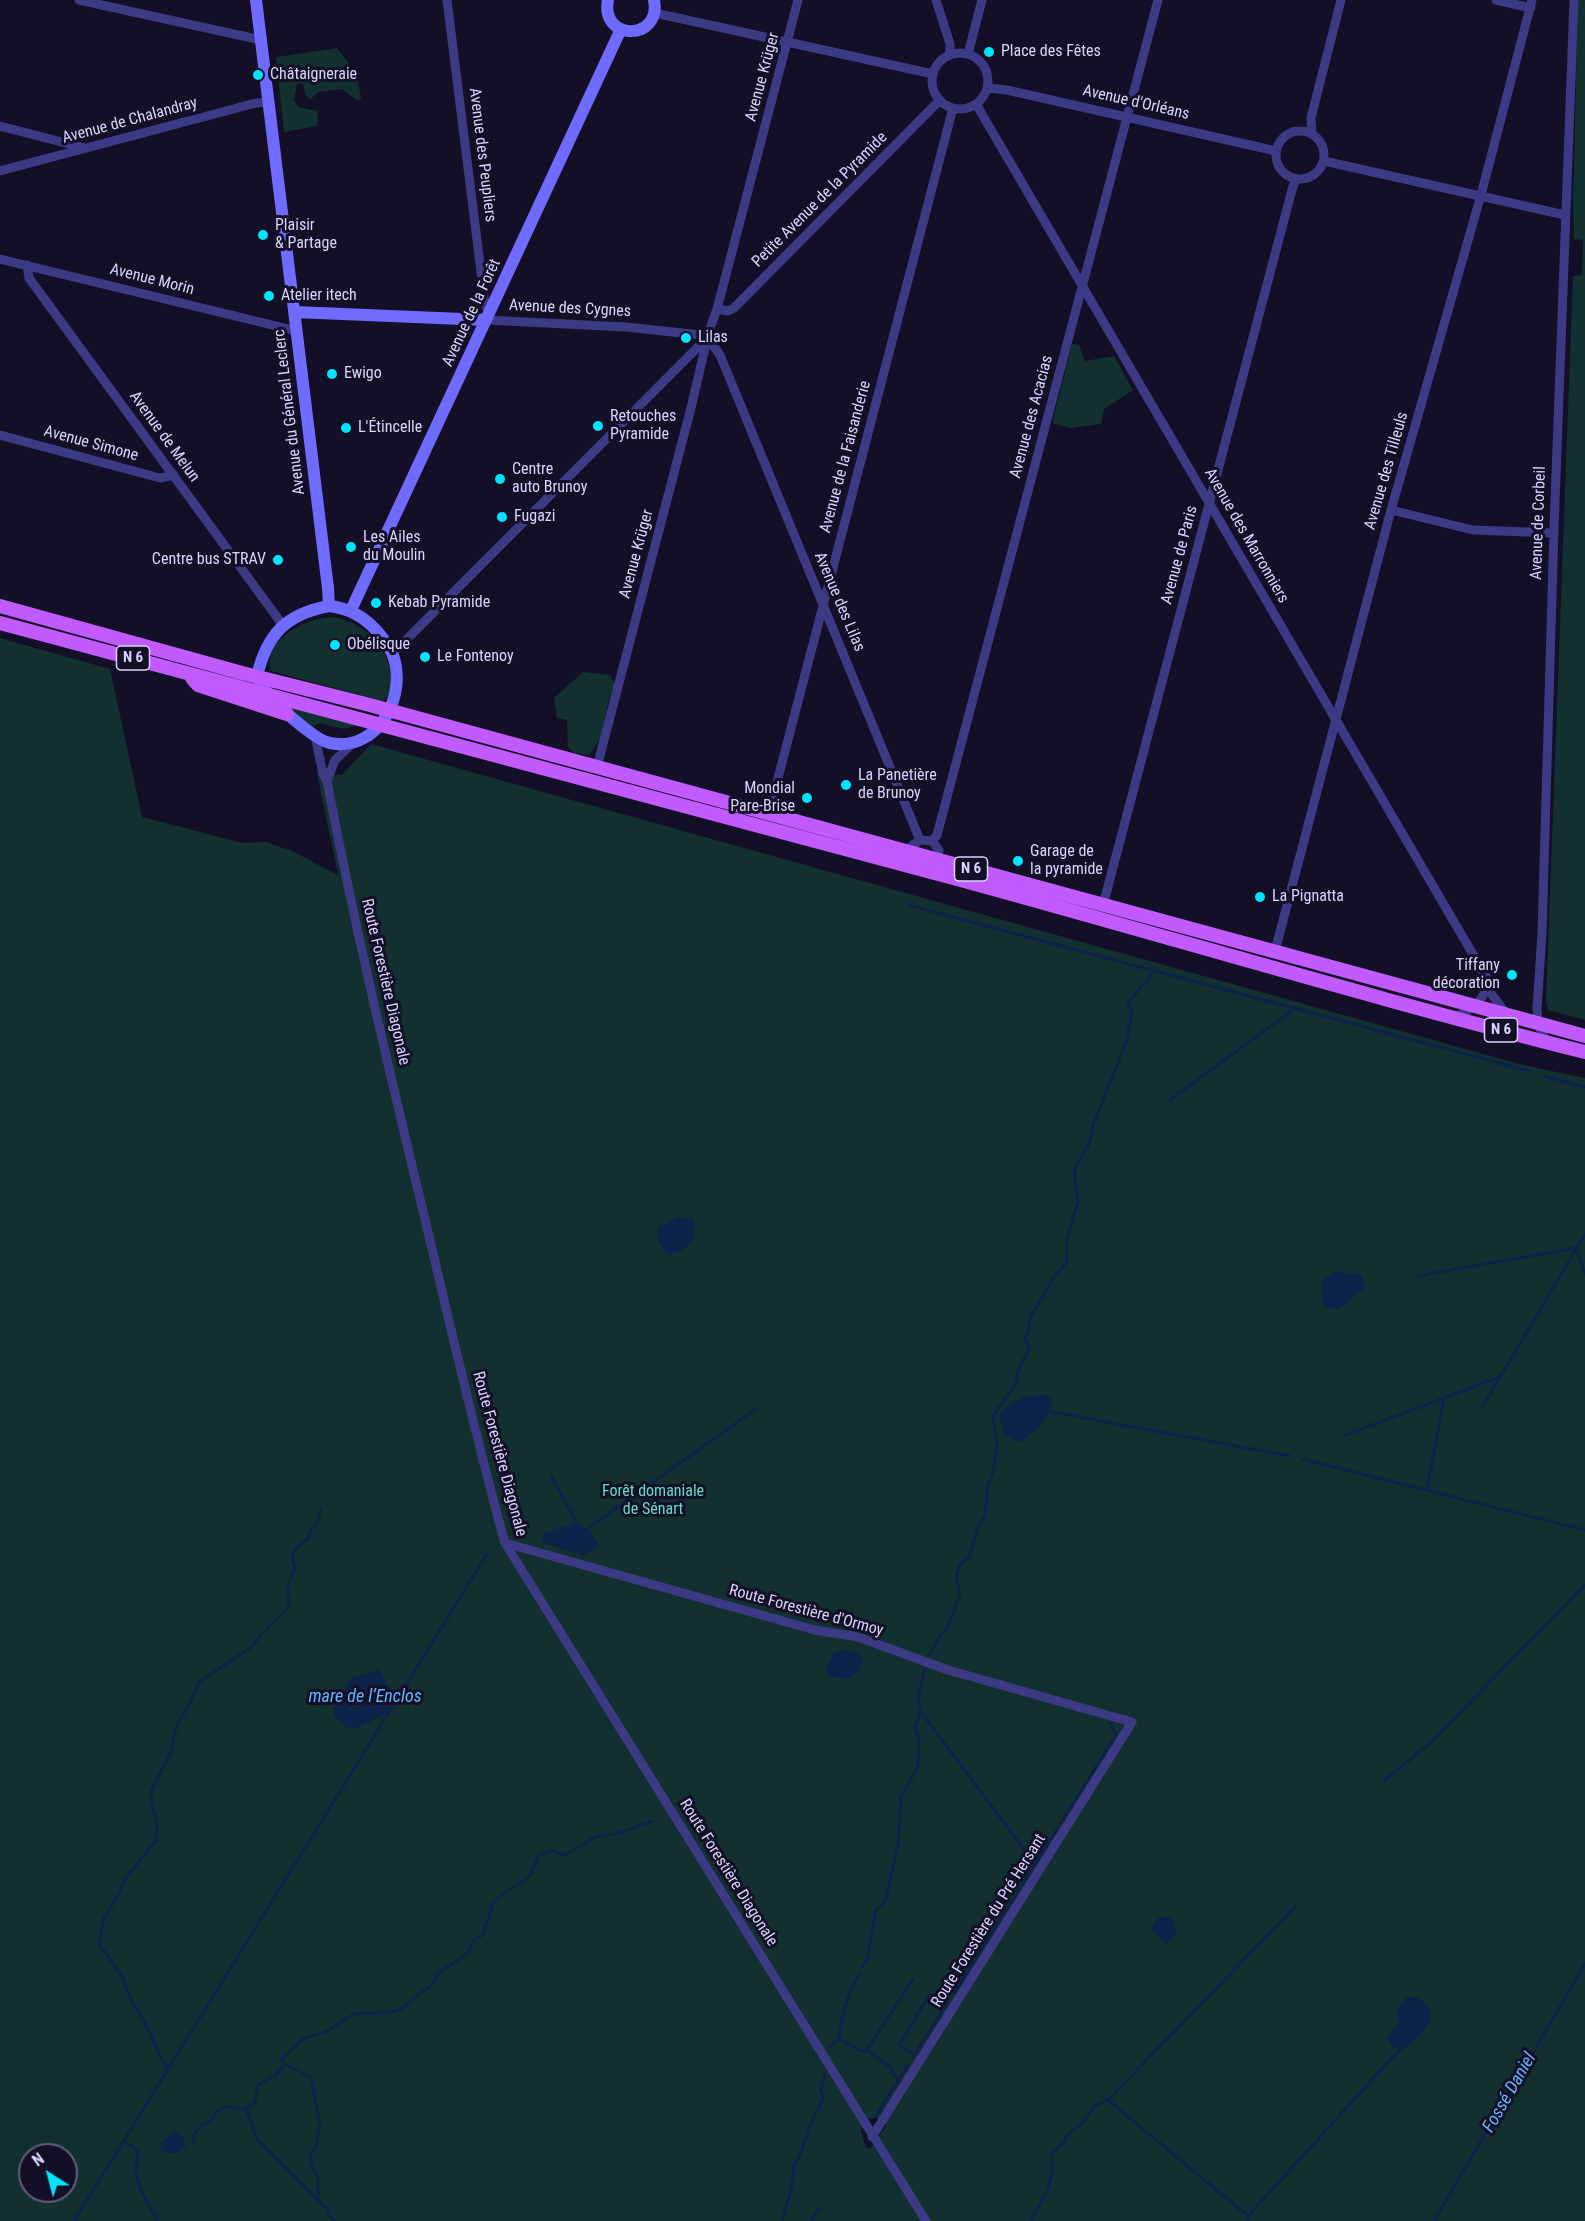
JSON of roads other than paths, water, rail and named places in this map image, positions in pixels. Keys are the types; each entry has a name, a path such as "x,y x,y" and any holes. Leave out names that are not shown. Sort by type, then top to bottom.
{"main road":[{"name":"Avenue du Général Leclerc","path":"256,0 329,606"},
{"path":"605,1 609,18 621,29 627,31 641,29 647,25 655,13 654,0"},
{"name":"Avenue de la Forêt","path":"351,610 621,29"},
{"name":"Avenue des Cygnes","path":"295,312 487,316"},
{"name":"N 6","path":"0,606 1275,951 1473,1009 1507,1015 1585,1036"},
{"path":"329,606 351,610 372,626 392,651 397,676 396,687 390,711 376,732 352,743 330,743 315,736 287,714 266,694 258,676 265,652 282,624 296,615 329,606"},
{"name":"N 6","path":"0,623 382,723 1585,1052"},
{"path":"186,672 198,685 287,714"}],"street":[{"path":"78,0 261,40"},
{"name":"Avenue des Peupliers","path":"447,0 487,316"},
{"name":"Avenue Krüger","path":"597,767 692,408 705,342 717,309 798,0"},
{"path":"936,0 950,44 950,55"},
{"path":"968,54 982,0"},
{"name":"Avenue des Acacias","path":"932,841 938,835 1158,0"},
{"path":"1312,134 1311,118 1341,0"},
{"path":"1496,0 1531,4"},
{"name":"Avenue de Corbeil","path":"1538,1023 1574,0"},
{"name":"Avenue des Tilleuls","path":"1275,951 1391,510 1481,195 1531,4"},
{"path":"655,13 933,74"},
{"path":"968,54 976,58 986,71 988,88 985,95 975,104 966,108 953,108 940,100 933,87 933,74 942,60 950,55 968,54"},
{"name":"Avenue d'Orléans","path":"988,88 998,88 1127,116 1276,151"},
{"name":"Petite Avenue de la Pyramide","path":"717,309 728,311 734,309 940,100"},
{"name":"Avenue de Chalandray","path":"0,171 256,103 268,102"},
{"name":"Avenue des Marronniers","path":"975,104 1210,504 1488,984 1490,992 1507,1015"},
{"name":"Avenue de la Faisanderie","path":"766,814 772,801 953,108"},
{"path":"0,126 87,148"},
{"path":"1298,131 1312,134 1323,145 1322,167 1311,177 1297,179 1289,177 1279,166 1276,151 1284,137 1290,133 1298,131"},
{"path":"1324,161 1565,214"},
{"name":"Avenue de Paris","path":"1102,905 1293,186 1297,179"},
{"name":"Avenue Morin","path":"0,259 297,331"},
{"name":"Avenue de Melun","path":"27,265 29,278 282,624"},
{"name":"Avenue des Cygnes","path":"487,316 626,327 705,342"},
{"path":"392,651 403,643 705,342"},
{"name":"Avenue des Lilas","path":"705,342 720,355 824,602 920,840"},
{"name":"Avenue Simone","path":"0,435 160,478 174,476"},
{"path":"1391,510 1473,530 1554,533"},
{"name":"Route Forestière Diagonale","path":"315,736 323,774 327,781 342,860 402,1126 483,1463 505,1543 926,2221"},
{"path":"327,781 335,760 352,743"},
{"path":"905,851 920,840 932,841 939,850 938,860"},
{"path":"1453,1017 1473,1009 1488,984"},
{"path":"1538,1023 1549,1043"},
{"name":"Route Forestière d'Ormoy","path":"505,1543 815,1630 858,1637 948,1670 1132,1722"},
{"name":"Route Forestière du Pré Hersant","path":"872,2137 1132,1722"}],"water":[{"path":"678,1217 693,1218 694,1237 682,1250 669,1255 658,1239 658,1227"},
{"path":"1334,1272 1362,1274 1365,1288 1339,1309 1323,1308 1321,1282"},
{"path":"1046,1395 1052,1399 1051,1407 1036,1430 1019,1443 1004,1435 999,1415 1004,1409 1020,1399"},
{"path":"577,1523 592,1532 599,1545 583,1556 541,1541 543,1533"},
{"path":"846,1650 859,1653 863,1658 859,1671 849,1679 827,1676 826,1669 834,1653"},
{"name":"mare de l’Enclos","path":"380,1669 394,1699 388,1713 349,1729 333,1716 336,1701 350,1679"},
{"path":"1172,1917 1177,1932 1167,1944 1151,1930 1158,1918"},
{"path":"1407,1997 1419,1998 1429,2008 1431,2015 1430,2021 1422,2032 1403,2050 1393,2047 1387,2038 1399,2022 1397,2009"},
{"path":"174,2131 183,2136 186,2146 178,2153 163,2153 159,2145"}],"waterway":[{"path":"908,905 1529,1071"},
{"path":"930,1654 946,1630 955,1608 960,1593 956,1578 960,1564 969,1557 985,1514 988,1486 993,1472 997,1446 993,1416 1017,1382 1018,1371 1030,1347 1025,1339 1029,1331 1030,1318 1056,1274 1067,1262 1067,1239 1078,1201 1074,1170 1090,1142 1093,1125 1127,1040 1132,1011 1128,1002 1148,980 1152,971"},
{"path":"1170,1100 1294,1009"},
{"path":"1544,1076 1585,1087"},
{"path":"1483,1406 1585,1234"},
{"path":"1417,1276 1576,1248 1585,1274"},
{"path":"1346,1435 1499,1377"},
{"path":"1427,1490 1444,1398"},
{"path":"587,1529 756,1409"},
{"path":"1052,1412 1290,1456"},
{"path":"1302,1459 1585,1530"},
{"path":"551,1476 577,1523"},
{"path":"169,2067 164,2064 145,2023 130,1998 122,1976 99,1944 104,1918 119,1894 125,1879 156,1841 157,1821 152,1808 151,1791 173,1748 173,1737 178,1723 200,1681 249,1649 289,1608 288,1585 295,1568 292,1555 299,1545 309,1538 321,1509"},
{"path":"74,2221 487,1554"},
{"path":"1384,1781 1429,1744 1585,1585"},
{"path":"862,1967 867,1960 876,1910 885,1902 898,1845 901,1797 918,1766 919,1739 915,1727 921,1712 918,1697 925,1669"},
{"path":"921,1712 1035,1864"},
{"path":"954,1993 1116,1735 1111,1723"},
{"path":"246,2109 255,2102 258,2085 276,2075 284,2064 282,2059 304,2038 325,2032 354,2014 396,2011 405,2007 433,1984 438,1973 468,1953 474,1940 483,1935 492,1904 503,1893 521,1883 531,1874 539,1855 553,1850 563,1856 595,1837 619,1833 652,1821"},
{"path":"1248,2216 1108,2100 1296,1906"},
{"name":"Fossé Daniel","path":"1434,2221 1585,1964"},
{"path":"829,2047 839,2038 846,2004 860,1973"},
{"path":"899,2080 892,2072 892,2068 867,2050 913,1979"},
{"path":"915,2055 899,2045 930,1994"},
{"path":"913,2057 948,2002"},
{"path":"839,2038 859,2050 868,2052"},
{"path":"1248,2221 1248,2216 1400,2049"},
{"path":"284,2064 311,2077 320,2125 317,2146 310,2155 312,2167 318,2176 318,2198"},
{"path":"876,2115 908,2065"},
{"path":"782,2221 792,2186 794,2165 823,2098 821,2089 825,2075"},
{"path":"1032,2221 1050,2180 1051,2155 1084,2121 1094,2106 1108,2100"},
{"path":"194,2142 193,2136 201,2126 212,2120 216,2112 225,2107 246,2109 257,2139 328,2210 328,2214 335,2221"},
{"path":"124,2140 137,2151 136,2170 139,2184 158,2221"},
{"path":"811,2221 819,2208"}],"place":[{"name":"Place des Fêtes","path":"989,52"},
{"name":"Châtaigneraie","path":"258,75"},
{"name":"Plaisir & Partage","path":"263,235"},
{"name":"Atelier itech","path":"269,296"},
{"name":"Lilas","path":"686,338"},
{"name":"Ewigo","path":"332,374"},
{"name":"Retouches Pyramide","path":"598,426"},
{"name":"L'Étincelle","path":"346,428"},
{"name":"Centre auto Brunoy","path":"500,479"},
{"name":"Fugazi","path":"502,517"},
{"name":"Les Ailes du Moulin","path":"351,547"},
{"name":"Centre bus STRAV","path":"278,560"},
{"name":"Kebab Pyramide","path":"376,603"},
{"name":"Obélisque","path":"335,645"},
{"name":"Le Fontenoy","path":"425,657"},
{"name":"La Panetière de Brunoy","path":"846,785"},
{"name":"Mondial Pare-Brise","path":"807,798"},
{"name":"Garage de la pyramide","path":"1018,861"},
{"name":"La Pignatta","path":"1260,897"},
{"name":"Tiffany décoration","path":"1512,975"}],"park label":[{"name":"Forêt domaniale de Sénart","path":"653,1501"}]}
